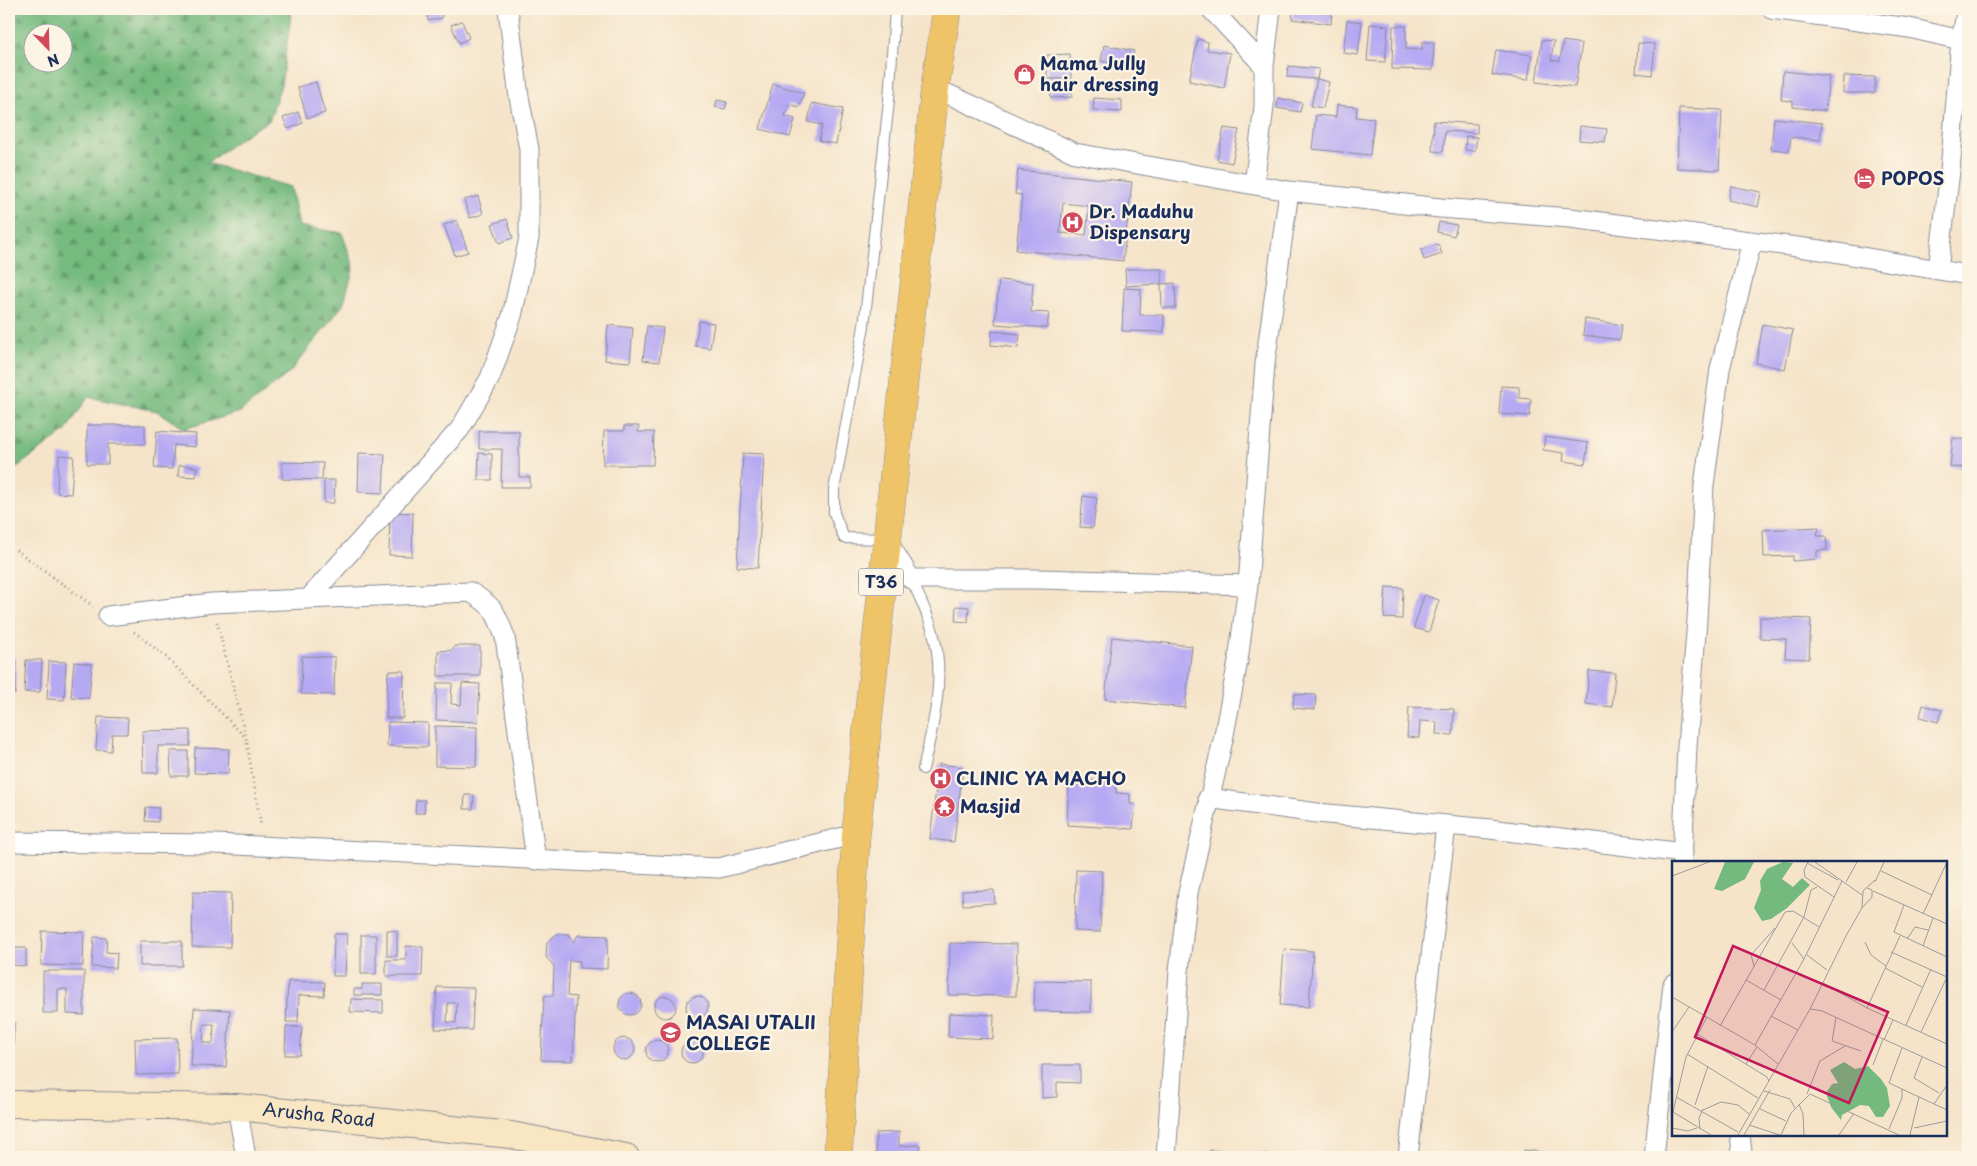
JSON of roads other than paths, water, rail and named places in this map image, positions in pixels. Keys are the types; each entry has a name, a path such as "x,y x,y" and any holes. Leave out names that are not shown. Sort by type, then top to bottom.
{"highway":[{"name":"T36","path":"838,1157 856,834 935,88 946,9"}],"main road":[{"name":"Arusha Road","path":"9,1104 238,1107 511,1135 626,1157"}],"street":[{"path":"309,598 460,429 490,378 512,316 529,238 529,149 508,9"},
{"path":"1211,9 1264,66"},
{"path":"1254,184 1264,108 1264,66 1271,9"},
{"path":"1771,9 1909,28 1961,40"},
{"path":"1938,270 1950,171 1961,40 1967,9"},
{"path":"935,88 1076,153 1289,191 1440,208 1570,218 1821,250 1968,276"},
{"path":"1166,1157 1179,971 1188,894 1235,679 1248,585 1265,364 1289,191"},
{"path":"1208,798 1307,812 1490,829 1683,857 1687,746 1697,620 1704,485 1720,369 1752,241"},
{"path":"886,539 911,579 1040,579 1248,585"},
{"path":"108,616 212,603 470,592 489,603 503,631 510,664 525,793 536,860"},
{"path":"1408,1157 1446,825"},
{"path":"9,842 215,844 719,868 856,834"},
{"path":"1654,1157 1670,1047 1672,1005"},
{"path":"238,1107 246,1157"},
{"path":"1740,1136 1742,1152 1740,1157"}],"lane":[{"path":"886,539 844,538 834,513 834,490 864,326 888,111 895,9"},
{"path":"911,579 934,632 938,659 932,730 923,769"}],"place":[{"name":"Mama Jully hair dressing","path":"1024,74"},
{"name":"POPOS","path":"1865,179"},
{"name":"Dr. Maduhu Dispensary","path":"1073,222"},
{"name":"CLINIC YA MACHO","path":"940,779"},
{"name":"Masjid","path":"944,807"},
{"name":"MASAI UTALII COLLEGE","path":"670,1033"}]}
